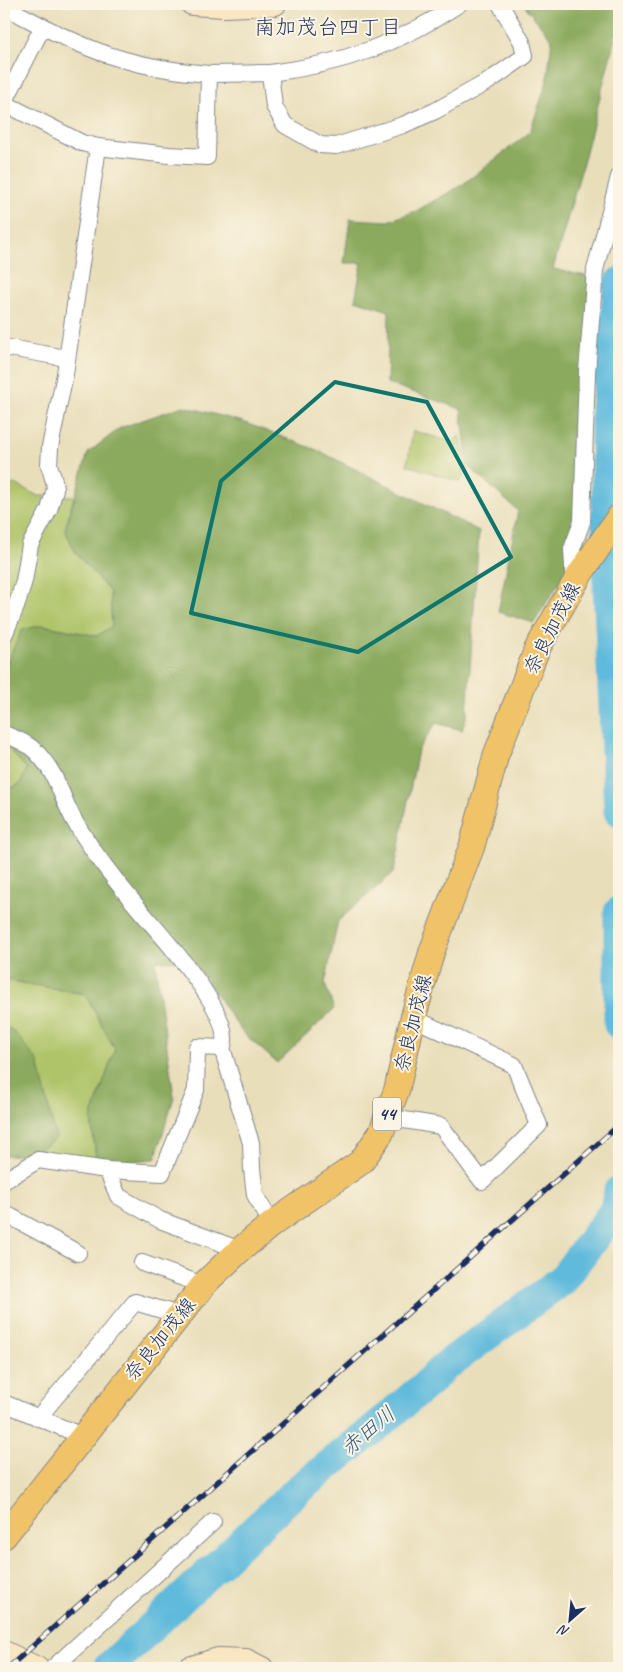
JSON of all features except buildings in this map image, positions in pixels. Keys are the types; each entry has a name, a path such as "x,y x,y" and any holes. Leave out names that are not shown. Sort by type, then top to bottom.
{"main road":[{"name":"奈良加茂線","path":"4,1536 203,1285 240,1250 272,1224 361,1162 381,1133 397,1089 413,1018 432,951 472,846 496,755 537,648 577,579 619,517"}],"street":[{"path":"192,4 224,6 275,4"},
{"path":"4,6 72,41 101,52 132,62 183,72 209,74 270,73 322,65 377,48 406,36 460,4"},
{"path":"270,73 274,106 285,125 320,145 336,146 370,136 403,125 462,97 489,81 524,56 522,42 500,4"},
{"path":"43,26 4,103 82,143 98,147 169,155 207,157 209,74"},
{"path":"4,636 16,608 24,581 30,545 49,510 55,489 49,465 50,447 66,358 98,147"},
{"path":"577,579 572,549 582,522 587,372 595,270 619,177"},
{"path":"4,347 66,358"},
{"path":"4,734 27,744 40,755 51,772 75,822 111,873 182,959 208,996 225,1034 225,1043 222,1048 251,1143 255,1195 272,1224"},
{"path":"386,1117 441,1126 482,1181 539,1125 514,1065 413,1018"},
{"path":"4,1181 38,1160 107,1170 162,1173 196,1090 197,1047 222,1048"},
{"path":"107,1170 118,1196 160,1220 240,1250"},
{"path":"4,1213 78,1253"},
{"path":"142,1263 203,1285"},
{"path":"38,1418 135,1302 179,1315"},
{"path":"4,1403 82,1436"},
{"path":"53,1668 213,1522"},
{"path":"4,1652 37,1668"},
{"path":"189,1668 218,1659 246,1660 262,1668"}],"highlighted area":[{"path":"335,382 427,402 511,557 358,652 191,613 221,481"}],"green space":[{"path":"523,4 619,4 619,23 581,171 553,269 595,278 582,507 583,544 534,623 498,612 518,511 468,466 461,409 387,383 389,311 355,300 362,263 344,263 350,219 388,221 416,211 462,185 530,132 547,81 552,39"},
{"path":"183,406 240,421 317,450 479,531 467,715 462,730 436,723 418,750 394,872 338,921 325,984 334,1009 277,1063 242,1032 192,960 155,961 174,1097 155,1159 97,1164 91,1119 115,1049 85,994 6,980 4,984 4,792 20,784 27,769 4,743 4,677 8,660 22,630 42,625 97,636 112,626 110,592 76,553 65,530 88,453 120,428"},
{"path":"413,431 453,442 460,435 467,469 460,482 407,465"},
{"path":"15,484 38,496 49,496 4,625 4,488"},
{"path":"58,496 74,496 65,530 76,553 110,592 112,626 97,636 42,625 8,660 4,677 4,645 19,608 34,546"},
{"path":"4,743 27,769 20,784 4,792"},
{"path":"6,980 85,994 115,1049 91,1119 97,1164 36,1153 17,1035 4,1025 4,984"},
{"path":"4,1025 17,1035 38,1062 56,1138 37,1151 27,1155 4,1155"}],"waterway":[{"name":"赤田川","path":"619,283 606,411 608,585 619,811"},
{"name":"赤田川","path":"619,912 619,1024"},
{"name":"赤田川","path":"108,1668 295,1492 370,1432 444,1367 562,1280 615,1210 619,1191"}],"railway":[{"path":"8,1668 619,1125"}],"district":[{"name":"南加茂台四丁目","path":"328,27"}]}
